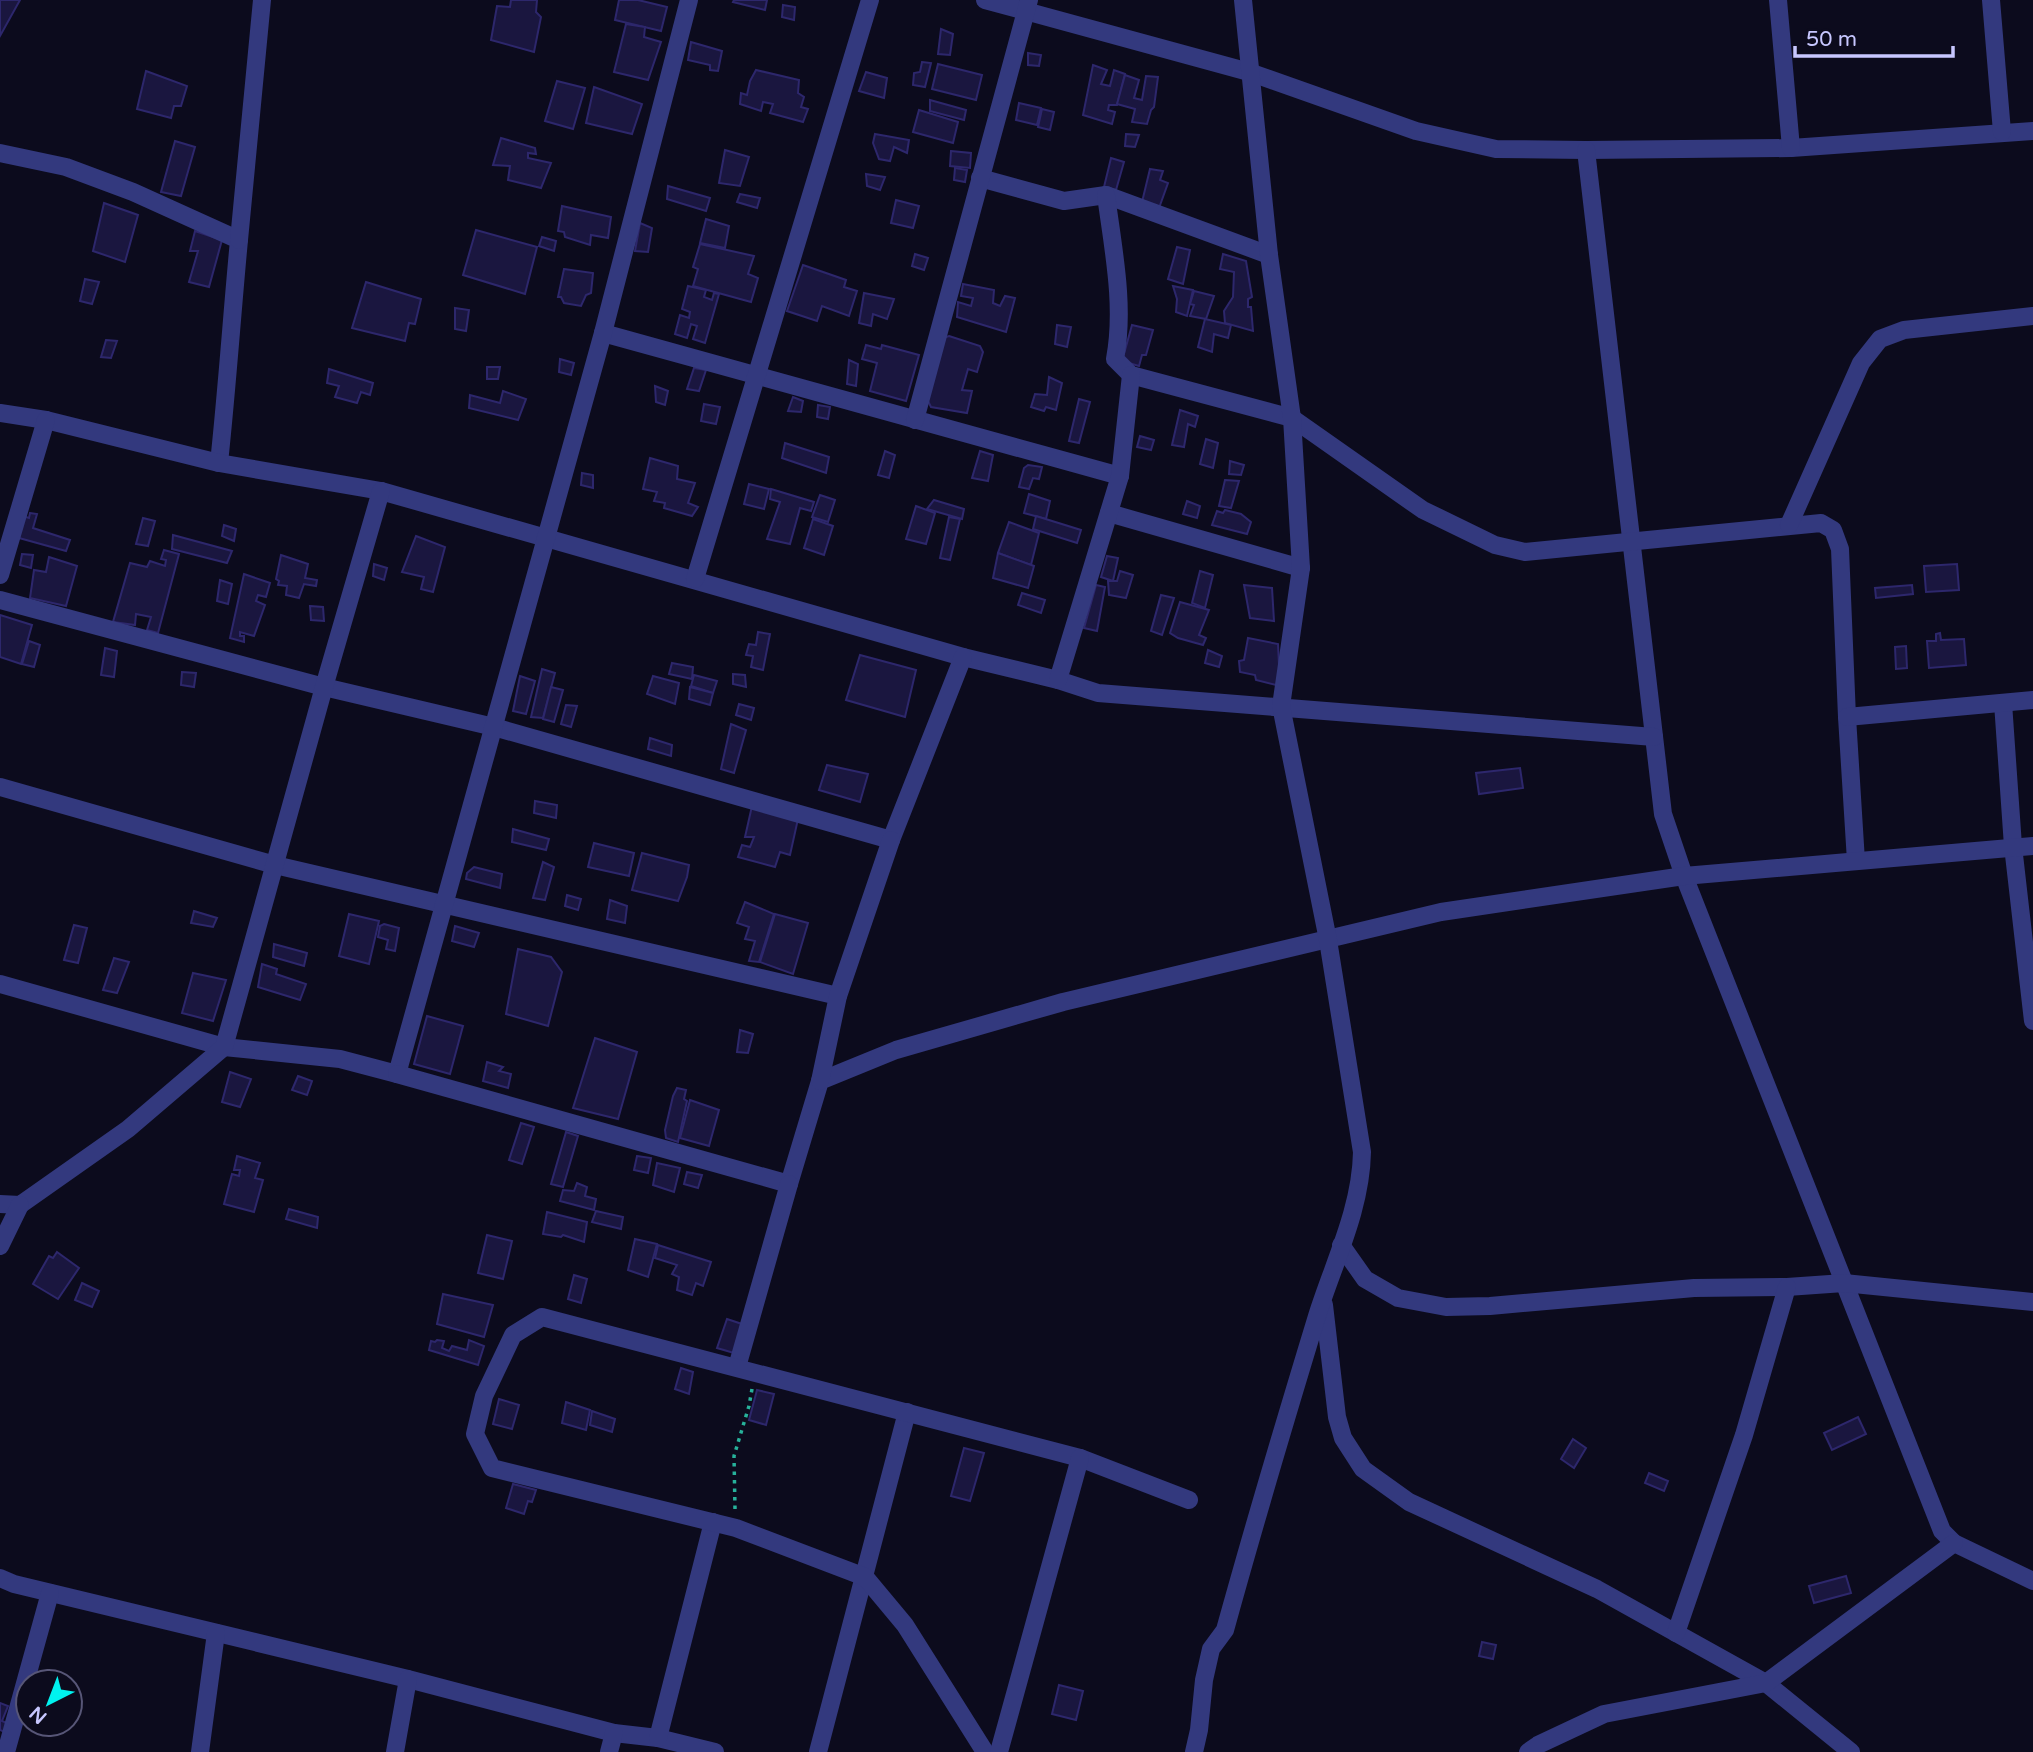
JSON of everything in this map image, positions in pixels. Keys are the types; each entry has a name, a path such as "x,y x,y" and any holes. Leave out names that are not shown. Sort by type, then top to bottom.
{"street":[{"path":"219,463 262,0"},
{"path":"397,1074 603,333 689,0"},
{"path":"695,579 870,0"},
{"path":"985,0 1027,6 1249,72 1416,131 1496,149 1791,148 2033,131"},
{"path":"1194,1752 1211,1649 1225,1630 1271,1467 1362,1176 1362,1152 1328,940 1281,706 1301,568 1292,418 1269,255 1243,0"},
{"path":"1778,0 1791,148"},
{"path":"1991,0 2002,132"},
{"path":"915,420 1027,6"},
{"path":"1586,150 1663,814 1684,876 1935,1517 1942,1531 1954,1543 2033,1581"},
{"path":"0,153 66,167 153,200 239,240"},
{"path":"980,178 1064,201 1106,195 1269,255"},
{"path":"1106,195 1117,275 1118,344 1115,359 1131,375 1292,418 1423,510 1495,545 1525,552 1821,523 1833,530 1840,550 1856,861"},
{"path":"1789,526 1861,363 1880,339 1904,330 2033,316"},
{"path":"603,333 1120,476"},
{"path":"1058,680 1120,476 1131,375"},
{"path":"0,414 46,420 219,463 381,491 1098,693 1654,737"},
{"path":"0,575 46,420"},
{"path":"0,1246 20,1205 128,1129 224,1047 381,491"},
{"path":"1109,513 1301,568"},
{"path":"0,600 324,687 494,727 891,840"},
{"path":"746,1370 789,1184 820,1081 838,996 891,840 963,657"},
{"path":"1847,717 2033,700"},
{"path":"2003,703 2013,846 2033,1021"},
{"path":"0,787 275,865 838,996"},
{"path":"820,1081 896,1051 1063,1002 1441,912 1684,876 2033,846"},
{"path":"0,984 224,1047 340,1059 789,1184"},
{"path":"0,1204 20,1205"},
{"path":"1341,1245 1365,1279 1398,1298 1446,1307 1490,1306 1694,1288 1844,1283 2033,1302"},
{"path":"1676,1633 1744,1435 1787,1287"},
{"path":"1324,1297 1337,1417 1343,1438 1363,1469 1409,1502 1597,1589 1766,1683 1842,1749"},
{"path":"985,1752 905,1625 865,1577 736,1528 492,1468 475,1434 484,1396 513,1335 542,1317 1080,1458 1189,1500"},
{"path":"818,1752 907,1412"},
{"path":"999,1752 1080,1458"},
{"path":"659,1738 713,1522"},
{"path":"1528,1752 1604,1714 1766,1683 1954,1543"},
{"path":"5,1584 408,1679 614,1733 659,1738 715,1752"},
{"path":"6,1752 50,1593"},
{"path":"201,1752 216,1633"},
{"path":"395,1752 408,1679"},
{"path":"609,1752 614,1733"}],"path":[{"path":"736,1528 734,1456 749,1406 746,1370"}],"building":[{"path":"0,0 20,0 0,36"},
{"path":"511,0 537,0 536,12 541,17 534,52 491,40 497,6 510,7"},
{"path":"619,0 638,0 667,7 661,31 615,20"},
{"path":"767,0 765,10 733,2"},
{"path":"783,5 795,7 794,20 782,17"},
{"path":"626,24 645,27 644,37 661,42 648,80 614,72"},
{"path":"941,29 953,34 950,55 938,54"},
{"path":"691,42 722,51 718,71 710,70 710,65 688,60"},
{"path":"1028,53 1041,55 1039,66 1028,65"},
{"path":"922,62 931,63 925,87 913,85 914,73 920,72"},
{"path":"938,64 982,75 976,100 932,89"},
{"path":"1093,65 1107,70 1101,84 1110,86 1114,70 1125,74 1117,105 1109,105 1108,110 1115,112 1112,124 1083,115"},
{"path":"756,70 799,80 798,93 804,97 801,107 808,109 803,122 770,113 773,104 763,102 761,111 740,104 741,93 747,95"},
{"path":"146,71 187,86 181,106 174,106 171,118 137,109"},
{"path":"866,72 887,78 884,98 859,91"},
{"path":"1125,75 1139,80 1134,98 1142,100 1146,76 1158,77 1154,107 1147,124 1132,122 1135,109 1117,104"},
{"path":"557,81 585,88 573,129 545,121"},
{"path":"594,87 642,104 632,134 586,123"},
{"path":"930,100 966,110 964,120 930,111"},
{"path":"1019,103 1041,108 1037,125 1016,120"},
{"path":"1042,109 1054,112 1050,130 1038,127"},
{"path":"919,110 958,122 953,143 913,132"},
{"path":"875,134 909,140 907,153 894,147 890,161 879,159 873,143"},
{"path":"1126,134 1139,135 1135,147 1125,146"},
{"path":"501,138 535,148 536,154 528,153 528,158 551,163 541,188 508,180 510,166 493,165"},
{"path":"175,141 195,147 181,196 161,192"},
{"path":"725,150 749,157 740,186 719,183"},
{"path":"951,151 971,153 970,168 950,166"},
{"path":"1111,158 1124,162 1116,190 1104,187"},
{"path":"955,168 967,170 965,182 954,180"},
{"path":"1150,169 1163,171 1160,180 1168,183 1159,208 1142,202"},
{"path":"866,174 885,177 880,190 867,186"},
{"path":"668,186 710,198 706,211 667,199"},
{"path":"740,194 760,198 757,208 737,202"},
{"path":"896,200 919,206 913,228 891,223"},
{"path":"104,203 138,215 125,262 93,251"},
{"path":"562,206 611,217 608,238 591,235 590,245 565,237 564,232 558,231"},
{"path":"706,219 729,226 725,248 700,243"},
{"path":"640,223 652,228 648,252 635,251"},
{"path":"476,230 537,247 525,294 463,275"},
{"path":"195,231 222,240 209,287 189,282 198,251 190,251"},
{"path":"542,237 556,241 554,251 539,246"},
{"path":"700,244 754,256 748,274 758,278 751,302 693,286 698,269 693,267"},
{"path":"1177,247 1190,250 1183,284 1168,279"},
{"path":"915,254 928,258 924,270 912,266"},
{"path":"1223,254 1246,261 1252,297 1248,299 1248,307 1251,307 1253,331 1225,323 1224,311 1233,297 1234,272 1220,269"},
{"path":"803,265 846,280 844,287 857,291 849,316 822,306 817,321 787,311"},
{"path":"564,269 593,273 591,293 586,295 581,306 564,303 561,297 558,297"},
{"path":"85,279 99,282 92,304 80,301"},
{"path":"366,282 421,299 415,324 409,323 405,341 352,328"},
{"path":"963,284 994,290 993,303 1000,306 1005,296 1015,298 1006,332 957,317 958,302 971,306 973,298 961,296"},
{"path":"688,286 706,290 704,297 712,300 714,293 719,294 705,343 693,339 697,326 691,324 687,338 675,334 680,315 689,318 690,312 682,309"},
{"path":"1173,286 1193,290 1187,316 1176,312 1177,299"},
{"path":"1194,291 1214,296 1206,319 1190,316 1194,305 1190,304"},
{"path":"864,293 894,299 887,319 873,314 871,326 859,323"},
{"path":"455,308 469,310 466,331 455,329"},
{"path":"1205,319 1231,325 1228,338 1214,334 1212,352 1198,347"},
{"path":"1057,325 1071,327 1067,347 1055,344"},
{"path":"1132,325 1153,330 1146,355 1142,355 1139,366 1122,361"},
{"path":"949,336 980,346 983,352 977,372 968,369 962,390 972,391 967,413 931,407 926,397 943,338"},
{"path":"106,340 117,341 111,358 101,357"},
{"path":"866,345 881,349 882,345 919,355 906,401 870,391 877,363 862,359"},
{"path":"560,359 574,363 571,375 559,372"},
{"path":"849,360 858,364 856,386 847,384"},
{"path":"487,367 500,367 498,379 487,379"},
{"path":"694,368 706,370 699,391 687,389"},
{"path":"329,369 373,383 370,395 361,392 357,403 335,397 339,386 327,383"},
{"path":"1049,377 1062,383 1056,410 1046,407 1044,411 1031,407 1035,394 1047,395"},
{"path":"655,386 668,391 665,405 656,402"},
{"path":"503,391 526,399 518,420 469,408 470,395 500,403"},
{"path":"793,397 803,401 801,412 788,411"},
{"path":"1079,399 1090,402 1079,443 1069,441"},
{"path":"704,404 720,407 716,424 701,421"},
{"path":"818,405 830,407 828,419 817,417"},
{"path":"1180,410 1198,416 1195,427 1188,424 1184,447 1172,445"},
{"path":"1140,436 1154,440 1151,450 1137,447"},
{"path":"1206,439 1218,443 1213,468 1200,464"},
{"path":"785,443 829,457 826,473 782,458"},
{"path":"885,451 895,455 889,478 878,475"},
{"path":"980,451 993,455 988,481 972,478"},
{"path":"650,458 678,466 677,479 695,483 688,503 698,507 692,516 664,508 665,503 654,501 657,492 643,489"},
{"path":"1230,461 1244,465 1241,475 1229,474"},
{"path":"1028,465 1042,467 1039,479 1033,478 1029,489 1019,487 1024,468"},
{"path":"582,473 593,475 593,488 581,485"},
{"path":"1225,480 1239,481 1231,508 1219,506"},
{"path":"749,484 769,489 764,509 744,504"},
{"path":"771,489 814,502 811,511 800,508 790,544 767,539 780,502 770,499"},
{"path":"1029,494 1050,501 1046,519 1024,513"},
{"path":"820,495 835,500 828,522 812,517"},
{"path":"934,500 964,509 962,519 927,509"},
{"path":"1187,501 1200,506 1197,518 1183,514"},
{"path":"916,506 935,513 926,544 906,539"},
{"path":"1225,510 1241,514 1251,522 1247,534 1212,525 1217,511 1223,513"},
{"path":"30,513 37,514 33,528 70,540 66,551 19,538 23,516 29,518"},
{"path":"1036,516 1081,530 1077,543 1033,529"},
{"path":"949,517 960,519 950,560 940,558"},
{"path":"143,518 155,521 148,546 136,544"},
{"path":"813,519 833,526 824,555 804,548"},
{"path":"1009,522 1039,533 1031,565 998,553"},
{"path":"224,525 236,529 234,541 222,536"},
{"path":"173,535 232,551 227,563 172,549"},
{"path":"416,536 445,547 433,592 421,589 424,577 402,572"},
{"path":"164,550 179,554 158,633 147,630 151,617 136,614 135,625 113,622 130,563 147,567 150,561 165,566 166,560 161,559"},
{"path":"998,553 1034,566 1028,588 993,578"},
{"path":"22,554 33,555 31,568 20,565"},
{"path":"281,555 308,564 305,578 317,580 316,586 304,584 299,598 286,595 287,586 278,585 279,581 276,579"},
{"path":"1107,556 1118,558 1113,581 1101,577"},
{"path":"49,557 77,566 66,606 30,598 34,570 46,572"},
{"path":"374,564 387,568 384,580 373,576"},
{"path":"1957,564 1959,590 1926,592 1924,566"},
{"path":"1120,571 1133,575 1126,598 1109,595 1108,581 1117,581"},
{"path":"1200,571 1213,575 1205,608 1192,603"},
{"path":"244,574 270,583 266,597 258,595 256,601 265,605 254,636 240,632 240,636 244,636 244,642 230,638"},
{"path":"220,580 232,584 228,604 217,601"},
{"path":"1096,585 1105,587 1097,631 1084,628"},
{"path":"1244,585 1272,588 1274,621 1250,618"},
{"path":"1912,585 1913,594 1876,598 1875,588"},
{"path":"1022,593 1045,600 1041,613 1018,605"},
{"path":"1161,595 1174,598 1162,635 1151,631"},
{"path":"1180,602 1209,610 1199,635 1206,638 1203,645 1170,633"},
{"path":"310,606 323,607 324,621 311,620"},
{"path":"0,615 32,625 21,664 0,657"},
{"path":"758,632 770,634 763,670 751,667 753,656 746,655 749,644 756,645"},
{"path":"1940,633 1941,640 1964,639 1966,665 1929,668 1927,641 1936,641 1936,634"},
{"path":"1248,638 1278,644 1280,686 1256,680 1255,675 1240,672 1239,661 1244,660"},
{"path":"29,641 40,645 34,667 22,664"},
{"path":"1906,646 1907,668 1896,669 1895,647"},
{"path":"105,648 117,651 114,677 101,675"},
{"path":"1208,650 1222,656 1219,667 1205,663"},
{"path":"860,655 916,670 905,717 846,700"},
{"path":"672,663 693,667 692,679 669,674"},
{"path":"542,669 555,673 543,718 531,717"},
{"path":"182,672 196,673 194,687 181,685"},
{"path":"733,674 745,675 746,687 733,684"},
{"path":"694,675 717,681 713,693 691,686"},
{"path":"520,676 535,681 526,714 513,711"},
{"path":"653,676 679,683 675,704 647,694"},
{"path":"551,687 563,690 554,722 543,719"},
{"path":"690,687 713,693 710,705 689,699"},
{"path":"739,704 754,708 751,720 736,715"},
{"path":"566,705 577,706 571,727 561,724"},
{"path":"731,724 746,730 734,773 721,769"},
{"path":"650,738 672,745 671,756 648,749"},
{"path":"827,765 868,774 860,802 819,790"},
{"path":"1520,768 1523,788 1479,794 1476,773"},
{"path":"535,801 557,805 556,818 534,813"},
{"path":"752,806 798,819 790,855 780,852 775,867 738,857 742,845 750,847 754,837 745,837"},
{"path":"513,829 549,839 546,850 512,842"},
{"path":"594,843 634,853 629,876 588,867"},
{"path":"642,853 689,865 678,901 632,890"},
{"path":"543,862 554,867 545,900 533,898"},
{"path":"474,867 502,874 500,888 466,879 467,873"},
{"path":"567,895 581,899 578,910 565,906"},
{"path":"610,900 627,906 625,923 607,919"},
{"path":"745,902 774,914 759,962 749,961 755,941 745,939 749,927 737,923"},
{"path":"194,911 217,918 213,927 191,923"},
{"path":"349,914 379,921 369,964 339,956"},
{"path":"775,914 808,923 793,974 760,962"},
{"path":"384,924 399,928 395,951 386,949 388,940 378,937 380,926"},
{"path":"74,925 87,928 78,963 64,960"},
{"path":"455,926 479,933 474,947 452,941"},
{"path":"274,944 307,953 304,966 273,957"},
{"path":"518,949 551,957 562,972 548,1026 506,1014"},
{"path":"114,958 129,962 117,993 103,990"},
{"path":"262,964 277,969 276,974 306,984 300,1000 258,987"},
{"path":"193,973 226,980 213,1021 182,1013"},
{"path":"427,1016 463,1026 450,1074 414,1064"},
{"path":"740,1030 753,1034 748,1053 737,1052"},
{"path":"595,1038 637,1052 618,1119 573,1108"},
{"path":"487,1062 503,1067 499,1071 511,1074 508,1088 483,1081"},
{"path":"230,1072 251,1079 240,1107 222,1102"},
{"path":"298,1076 312,1081 307,1095 292,1090"},
{"path":"677,1088 686,1090 684,1099 687,1101 678,1142 666,1138 665,1130"},
{"path":"690,1100 719,1110 709,1146 680,1138"},
{"path":"521,1123 534,1127 522,1164 509,1160"},
{"path":"566,1132 578,1136 563,1187 551,1184"},
{"path":"237,1156 260,1163 255,1178 263,1180 254,1212 224,1204 232,1174 239,1176 240,1170 234,1170"},
{"path":"637,1156 651,1158 648,1173 634,1170"},
{"path":"657,1163 680,1168 674,1192 653,1185"},
{"path":"687,1172 702,1175 698,1188 684,1184"},
{"path":"577,1183 587,1187 585,1196 596,1199 594,1210 560,1201 563,1190 574,1191"},
{"path":"289,1209 318,1217 317,1228 286,1219"},
{"path":"596,1211 623,1217 621,1229 592,1222"},
{"path":"547,1212 587,1222 584,1242 563,1235 543,1234"},
{"path":"487,1235 512,1241 503,1279 478,1273"},
{"path":"635,1239 657,1244 648,1277 628,1270"},
{"path":"658,1245 711,1262 703,1286 696,1283 692,1295 677,1290 679,1277 672,1274 677,1265 655,1258"},
{"path":"57,1252 79,1268 58,1299 33,1284 49,1256 53,1258"},
{"path":"574,1275 587,1279 581,1303 568,1299"},
{"path":"82,1283 99,1291 92,1307 75,1300"},
{"path":"443,1294 493,1305 484,1337 437,1324"},
{"path":"727,1319 742,1324 734,1353 717,1348"},
{"path":"469,1340 484,1346 478,1365 429,1350 431,1341 444,1341 442,1348 449,1351 452,1346 467,1350"},
{"path":"681,1368 693,1372 689,1394 675,1389"},
{"path":"757,1390 774,1394 766,1425 749,1420"},
{"path":"499,1399 519,1405 512,1429 493,1424"},
{"path":"566,1402 590,1410 586,1430 562,1423"},
{"path":"592,1411 615,1419 612,1432 590,1425"},
{"path":"1858,1417 1866,1434 1832,1450 1824,1433"},
{"path":"1573,1439 1586,1448 1574,1468 1561,1459"},
{"path":"964,1448 984,1453 970,1501 951,1496"},
{"path":"1649,1473 1668,1481 1664,1491 1645,1483"},
{"path":"513,1484 536,1490 532,1502 528,1501 524,1514 506,1508"},
{"path":"1846,1576 1851,1593 1814,1603 1809,1586"},
{"path":"1482,1642 1496,1645 1493,1659 1479,1656"},
{"path":"1059,1685 1083,1691 1076,1720 1052,1714"},
{"path":"0,1703 8,1706 2,1721 9,1724 7,1733 0,1730"}]}
